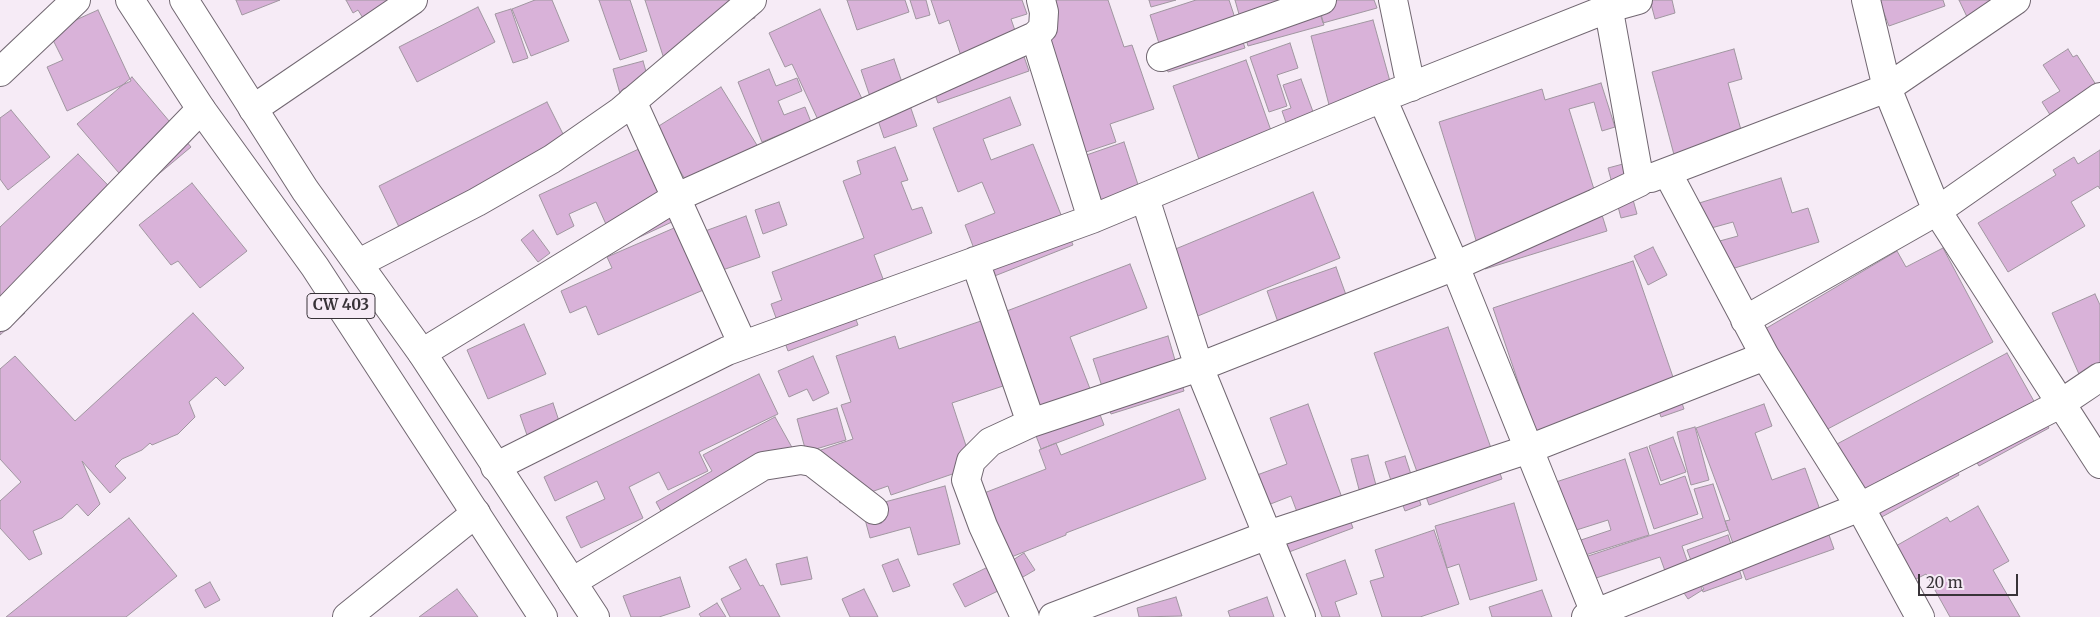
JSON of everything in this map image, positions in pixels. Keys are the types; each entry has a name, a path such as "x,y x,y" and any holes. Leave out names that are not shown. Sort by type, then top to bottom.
{"street":[{"path":"0,72 76,0"},
{"name":"CW 403","path":"130,0 202,109 315,267 543,617"},
{"name":"CW 403","path":"184,0 305,190 359,262 422,353 595,617"},
{"path":"253,109 413,0"},
{"path":"359,262 477,202 552,160 622,111 752,0"},
{"path":"422,353 675,198 1036,36 1043,28 1044,12 1041,0"},
{"path":"1161,57 1322,0"},
{"path":"1392,0 1411,87"},
{"path":"496,467 727,351 1092,219 1608,4 1638,0"},
{"path":"1866,0 1887,88 1937,211 2100,464"},
{"path":"1026,617 982,526 966,480 971,462 990,442 1031,423 1199,367 1455,266 1640,182 1887,88 2016,0"},
{"path":"1608,4 1640,182"},
{"path":"1036,36 1092,219"},
{"path":"1745,320 1937,211 2100,97"},
{"path":"1382,98 1455,266 1529,449 1591,615 1860,508 2060,404 2100,377"},
{"path":"632,102 743,345"},
{"path":"0,317 202,109"},
{"path":"1667,172 1765,356 1860,508 1920,617"},
{"path":"1145,198 1199,367 1301,617"},
{"path":"975,260 1031,423"},
{"path":"1053,617 1268,535 1529,449 1765,356"},
{"path":"572,582 764,466 801,460 812,462 874,510"},
{"path":"347,617 476,513"}],"building":[{"path":"236,0 280,0 242,15"},
{"path":"346,0 397,0 372,33 358,10 353,13"},
{"path":"535,0 552,0 569,41 531,56 512,9"},
{"path":"599,0 630,0 647,51 620,60"},
{"path":"645,0 749,0 755,18 710,32 665,62"},
{"path":"847,0 905,0 909,12 857,30"},
{"path":"910,0 926,0 930,15 916,19"},
{"path":"931,0 1022,0 1027,14 1011,19 1029,71 938,103 933,89 968,77 949,20 939,24"},
{"path":"1051,0 1108,0 1124,47 1132,45 1154,109 1110,124 1116,142 1068,158 1036,5"},
{"path":"1149,0 1176,0 1151,7"},
{"path":"1196,0 1229,0 1245,48 1168,72 1150,15"},
{"path":"1235,0 1317,0 1324,25 1248,46"},
{"path":"1316,0 1374,0 1377,8 1323,23"},
{"path":"1650,0 1672,0 1675,13 1655,19"},
{"path":"1879,0 1943,0 1945,6 1889,26"},
{"path":"1959,0 2007,0 1968,19"},
{"path":"478,7 495,42 417,82 399,47"},
{"path":"511,9 528,58 513,63 495,14"},
{"path":"820,9 863,101 819,122 792,64 785,67 769,33"},
{"path":"98,10 131,81 67,111 47,67 63,60 49,32"},
{"path":"1373,20 1396,103 1333,120 1311,36"},
{"path":"1290,43 1298,68 1277,75 1287,106 1269,112 1250,57"},
{"path":"1734,49 1742,79 1728,83 1746,148 1677,166 1652,72"},
{"path":"2068,49 2073,57 2077,55 2100,91 2064,137 2042,102 2060,91 2043,65"},
{"path":"894,59 917,126 884,138 861,70"},
{"path":"1246,60 1280,156 1207,182 1173,86"},
{"path":"643,61 651,89 621,97 613,69"},
{"path":"769,69 776,86 797,78 802,91 778,101 784,115 805,107 811,122 762,142 738,82"},
{"path":"132,77 191,147 136,193 77,124"},
{"path":"1301,79 1319,128 1291,137 1282,111 1291,108 1283,85"},
{"path":"1601,83 1615,127 1602,131 1594,102 1569,109 1607,231 1485,269 1439,122 1542,89 1545,100"},
{"path":"721,87 760,150 693,192 654,129"},
{"path":"1010,97 1021,125 983,139 991,160 1033,144 1073,245 992,277 976,254 965,225 995,213 982,182 958,192 933,128"},
{"path":"547,102 568,144 400,229 379,186"},
{"path":"11,110 50,157 8,190 0,179 0,118"},
{"path":"1124,142 1145,206 1096,222 1075,159"},
{"path":"895,147 908,180 901,182 912,210 922,207 932,233 874,255 888,292 851,306 858,325 788,351 771,304 782,300 772,272 864,238 843,181 861,174 857,161"},
{"path":"641,148 674,221 573,268 609,231 596,202 569,214 574,226 557,235 539,195"},
{"path":"2100,150 2100,189 2098,186 2071,202 2085,226 2008,272 1978,223 2056,175 2053,170 2074,157 2078,164"},
{"path":"78,154 125,203 17,304 25,313 0,335 0,227"},
{"path":"1623,164 1637,214 1621,218 1608,168"},
{"path":"1781,178 1792,213 1808,208 1819,242 1725,271 1716,242 1738,236 1733,222 1704,230 1696,204"},
{"path":"192,183 247,251 200,288 178,261 171,265 139,225"},
{"path":"1313,192 1340,258 1188,320 1161,255"},
{"path":"779,202 787,225 763,234 755,210"},
{"path":"746,216 760,257 711,274 697,234"},
{"path":"681,225 708,288 598,335 586,306 570,313 561,291 612,268 607,257"},
{"path":"533,230 550,253 538,262 521,240"},
{"path":"1653,247 1667,275 1648,285 1634,256"},
{"path":"1943,248 1993,342 1820,433 1765,329 1897,251 1906,267"},
{"path":"1633,261 1684,409 1661,417 1655,400 1628,396 1606,403 1614,427 1542,452 1493,308"},
{"path":"1130,264 1147,308 1070,337 1104,425 1041,449 991,317"},
{"path":"1336,267 1355,320 1286,345 1267,291"},
{"path":"2095,294 2100,305 2100,384 2086,390 2052,313"},
{"path":"193,313 244,368 225,386 216,377 189,402 195,417 178,434 152,445 150,443 142,450 122,459 115,466 126,478 110,493 82,461 100,504 88,516 77,504 62,518 33,531 42,554 29,560 0,528 0,501 21,482 0,459 0,369 15,356 75,421"},
{"path":"981,321 1003,386 952,403 973,467 891,495 888,486 840,503 833,481 815,452 853,439 841,405 851,402 836,356 895,336 899,349"},
{"path":"524,324 546,374 488,399 467,350"},
{"path":"1448,327 1502,479 1429,505 1374,353"},
{"path":"1168,336 1184,391 1111,414 1093,359"},
{"path":"2007,353 2049,428 1979,466 1972,454 1953,464 1959,475 1878,519 1837,444"},
{"path":"813,356 829,393 813,401 807,389 789,397 778,371"},
{"path":"759,374 778,414 699,452 708,471 668,490 659,472 629,487 643,518 581,548 566,517 605,499 597,481 555,501 544,477"},
{"path":"553,403 561,427 528,438 520,415"},
{"path":"1308,404 1353,528 1289,552 1280,527 1300,520 1291,496 1268,505 1257,475 1287,464 1270,418"},
{"path":"1764,404 1772,426 1755,433 1772,480 1805,468 1834,549 1746,580 1725,521 1730,520 1696,428"},
{"path":"837,408 846,440 806,452 797,419"},
{"path":"1179,409 1206,479 1066,533 1066,535 1004,560 979,495 1046,469 1039,450 1056,443 1061,455"},
{"path":"775,417 799,460 671,530 656,502 712,471 703,455"},
{"path":"1695,427 1709,480 1691,485 1677,432"},
{"path":"1673,437 1686,472 1661,481 1649,446"},
{"path":"1647,447 1660,485 1685,476 1698,514 1654,529 1629,453"},
{"path":"1368,455 1382,508 1365,512 1351,459"},
{"path":"1405,456 1421,505 1405,511 1397,489 1394,490 1385,462"},
{"path":"1625,459 1649,535 1579,557 1575,542 1611,530 1608,520 1567,533 1550,484"},
{"path":"1713,484 1728,530 1682,546 1692,575 1669,582 1660,557 1590,580 1582,558 1703,518 1694,489"},
{"path":"945,486 960,544 918,555 910,527 870,538 862,508"},
{"path":"1514,503 1537,580 1470,600 1459,564 1447,568 1435,526"},
{"path":"1978,506 2009,561 1993,570 2020,617 1950,617 1926,574 1906,584 1887,551 1947,517 1950,522"},
{"path":"129,518 177,576 126,617 6,617"},
{"path":"1434,530 1459,604 1420,617 1382,617 1370,581 1384,577 1375,550"},
{"path":"1728,535 1742,578 1703,592 1687,550"},
{"path":"1024,553 1035,570 1016,581 1005,565"},
{"path":"807,557 812,579 781,585 776,564"},
{"path":"746,559 760,586 763,585 780,617 730,617 721,599 741,589 729,567"},
{"path":"898,559 910,586 893,592 882,565"},
{"path":"1345,560 1357,594 1335,602 1340,617 1322,617 1306,574"},
{"path":"990,566 1002,589 965,607 953,584"},
{"path":"1695,576 1704,589 1688,599 1680,587"},
{"path":"680,577 690,607 659,617 631,617 623,596"},
{"path":"210,582 220,600 205,608 195,590"},
{"path":"457,589 478,617 419,617"},
{"path":"864,589 878,617 850,617 842,599"},
{"path":"1542,590 1552,617 1492,617 1489,607"},
{"path":"1176,597 1182,616 1139,617 1137,608"},
{"path":"1267,597 1274,617 1230,617 1228,611"},
{"path":"717,603 726,617 701,617 699,614"}]}
